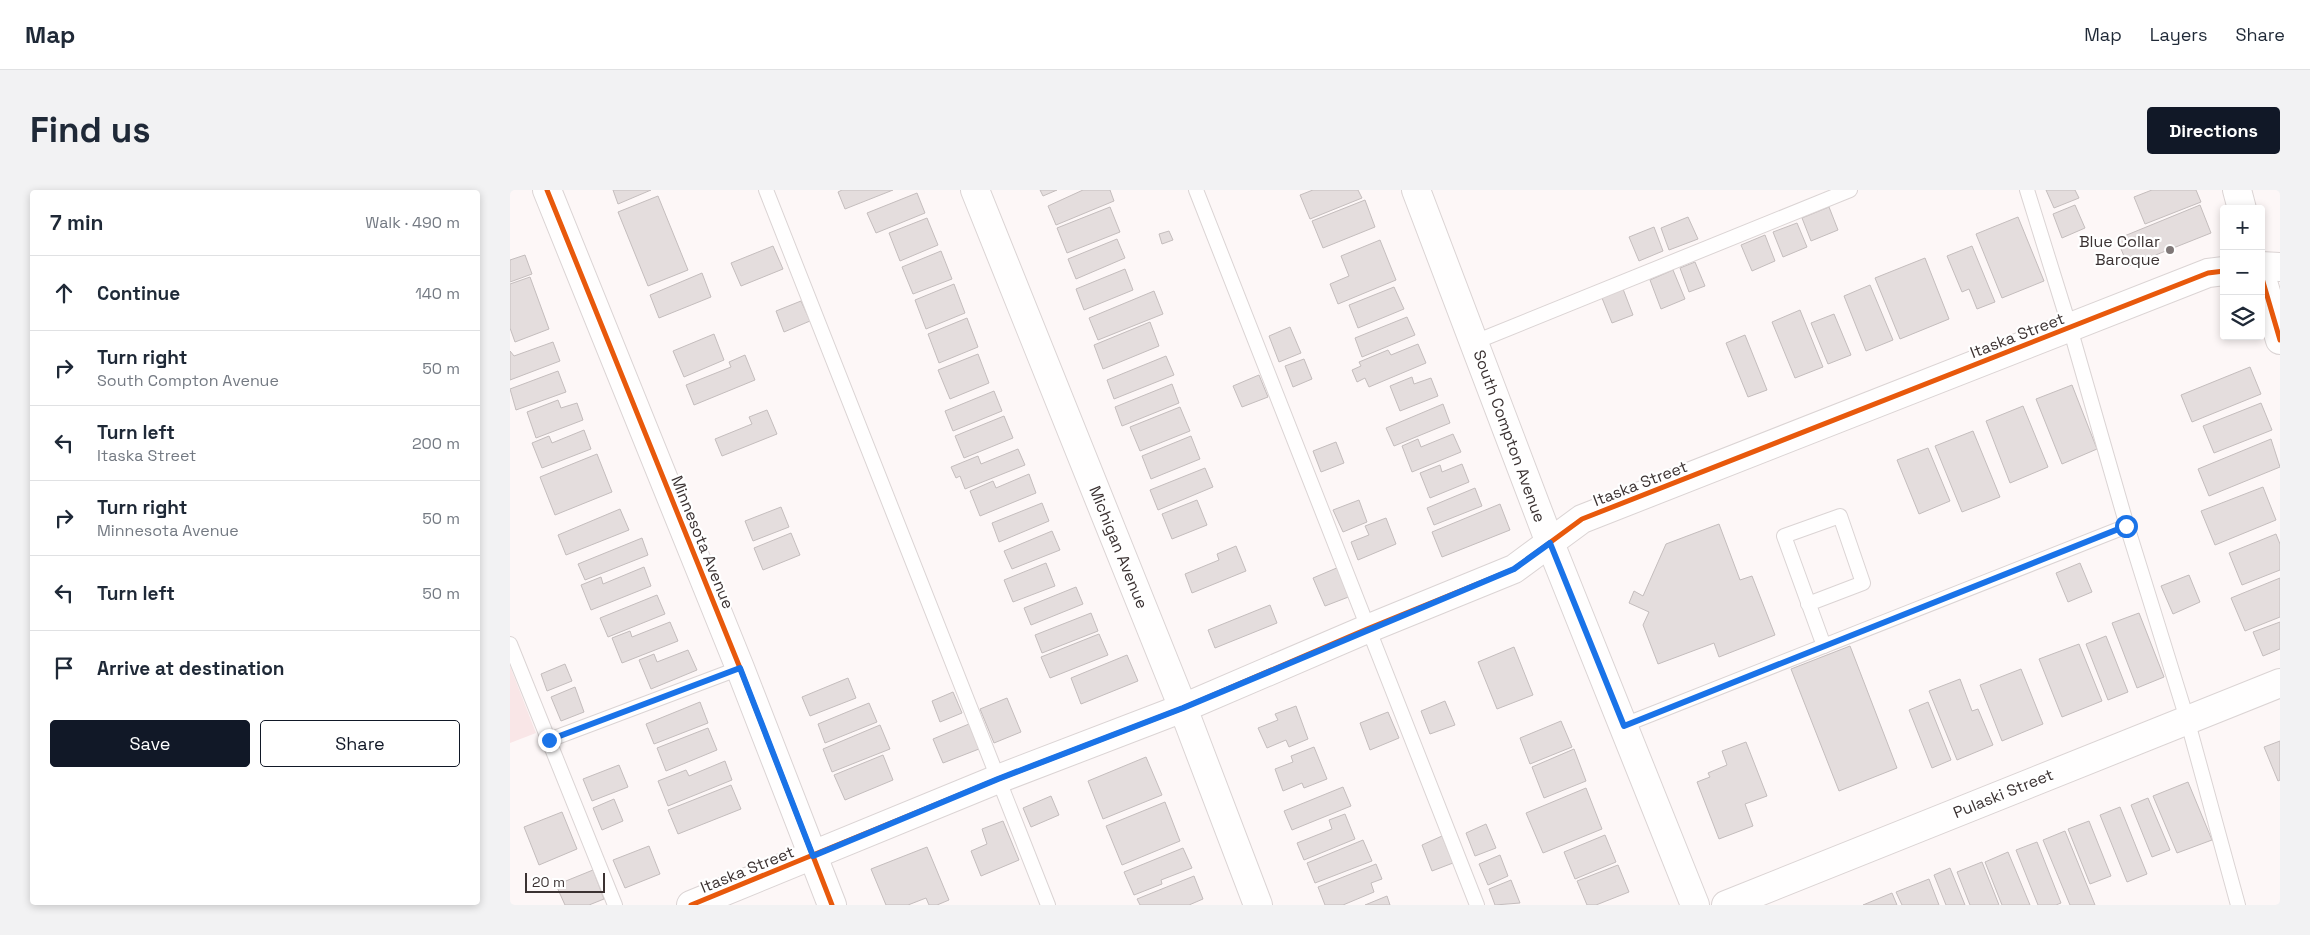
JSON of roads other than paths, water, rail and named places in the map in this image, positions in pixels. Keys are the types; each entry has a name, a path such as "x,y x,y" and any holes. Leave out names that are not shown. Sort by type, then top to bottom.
{"street":[{"name":"Minnesota Avenue","path":"547,190 740,668 832,905"},
{"name":"Michigan Avenue","path":"975,190 1183,708 1258,905"},
{"name":"South Compton Avenue","path":"1416,190 1550,543 1695,905"},
{"path":"2237,190 2241,205"},
{"path":"2265,266 2280,267"},
{"name":"Itaska Street","path":"691,905 998,779 1183,708 1367,629 1514,569 1582,519 2208,273 2220,272"},
{"path":"2265,289 2280,340"},
{"name":"Pulaski Street","path":"1726,905 2280,683"}],"lane":[{"path":"766,190 1048,905"},
{"path":"1196,190 1477,905"},
{"path":"1475,342 1850,190"},
{"path":"2027,190 2070,328 2126,526 2187,719 2238,905"},
{"path":"1808,604 1863,584 1840,516 1784,536 1808,604 1824,646"},
{"path":"1624,726 2126,526"},
{"path":"510,644 615,905"},
{"path":"549,740 740,668"}],"place":[{"name":"Blue Collar Baroque","path":"2170,250"}]}
